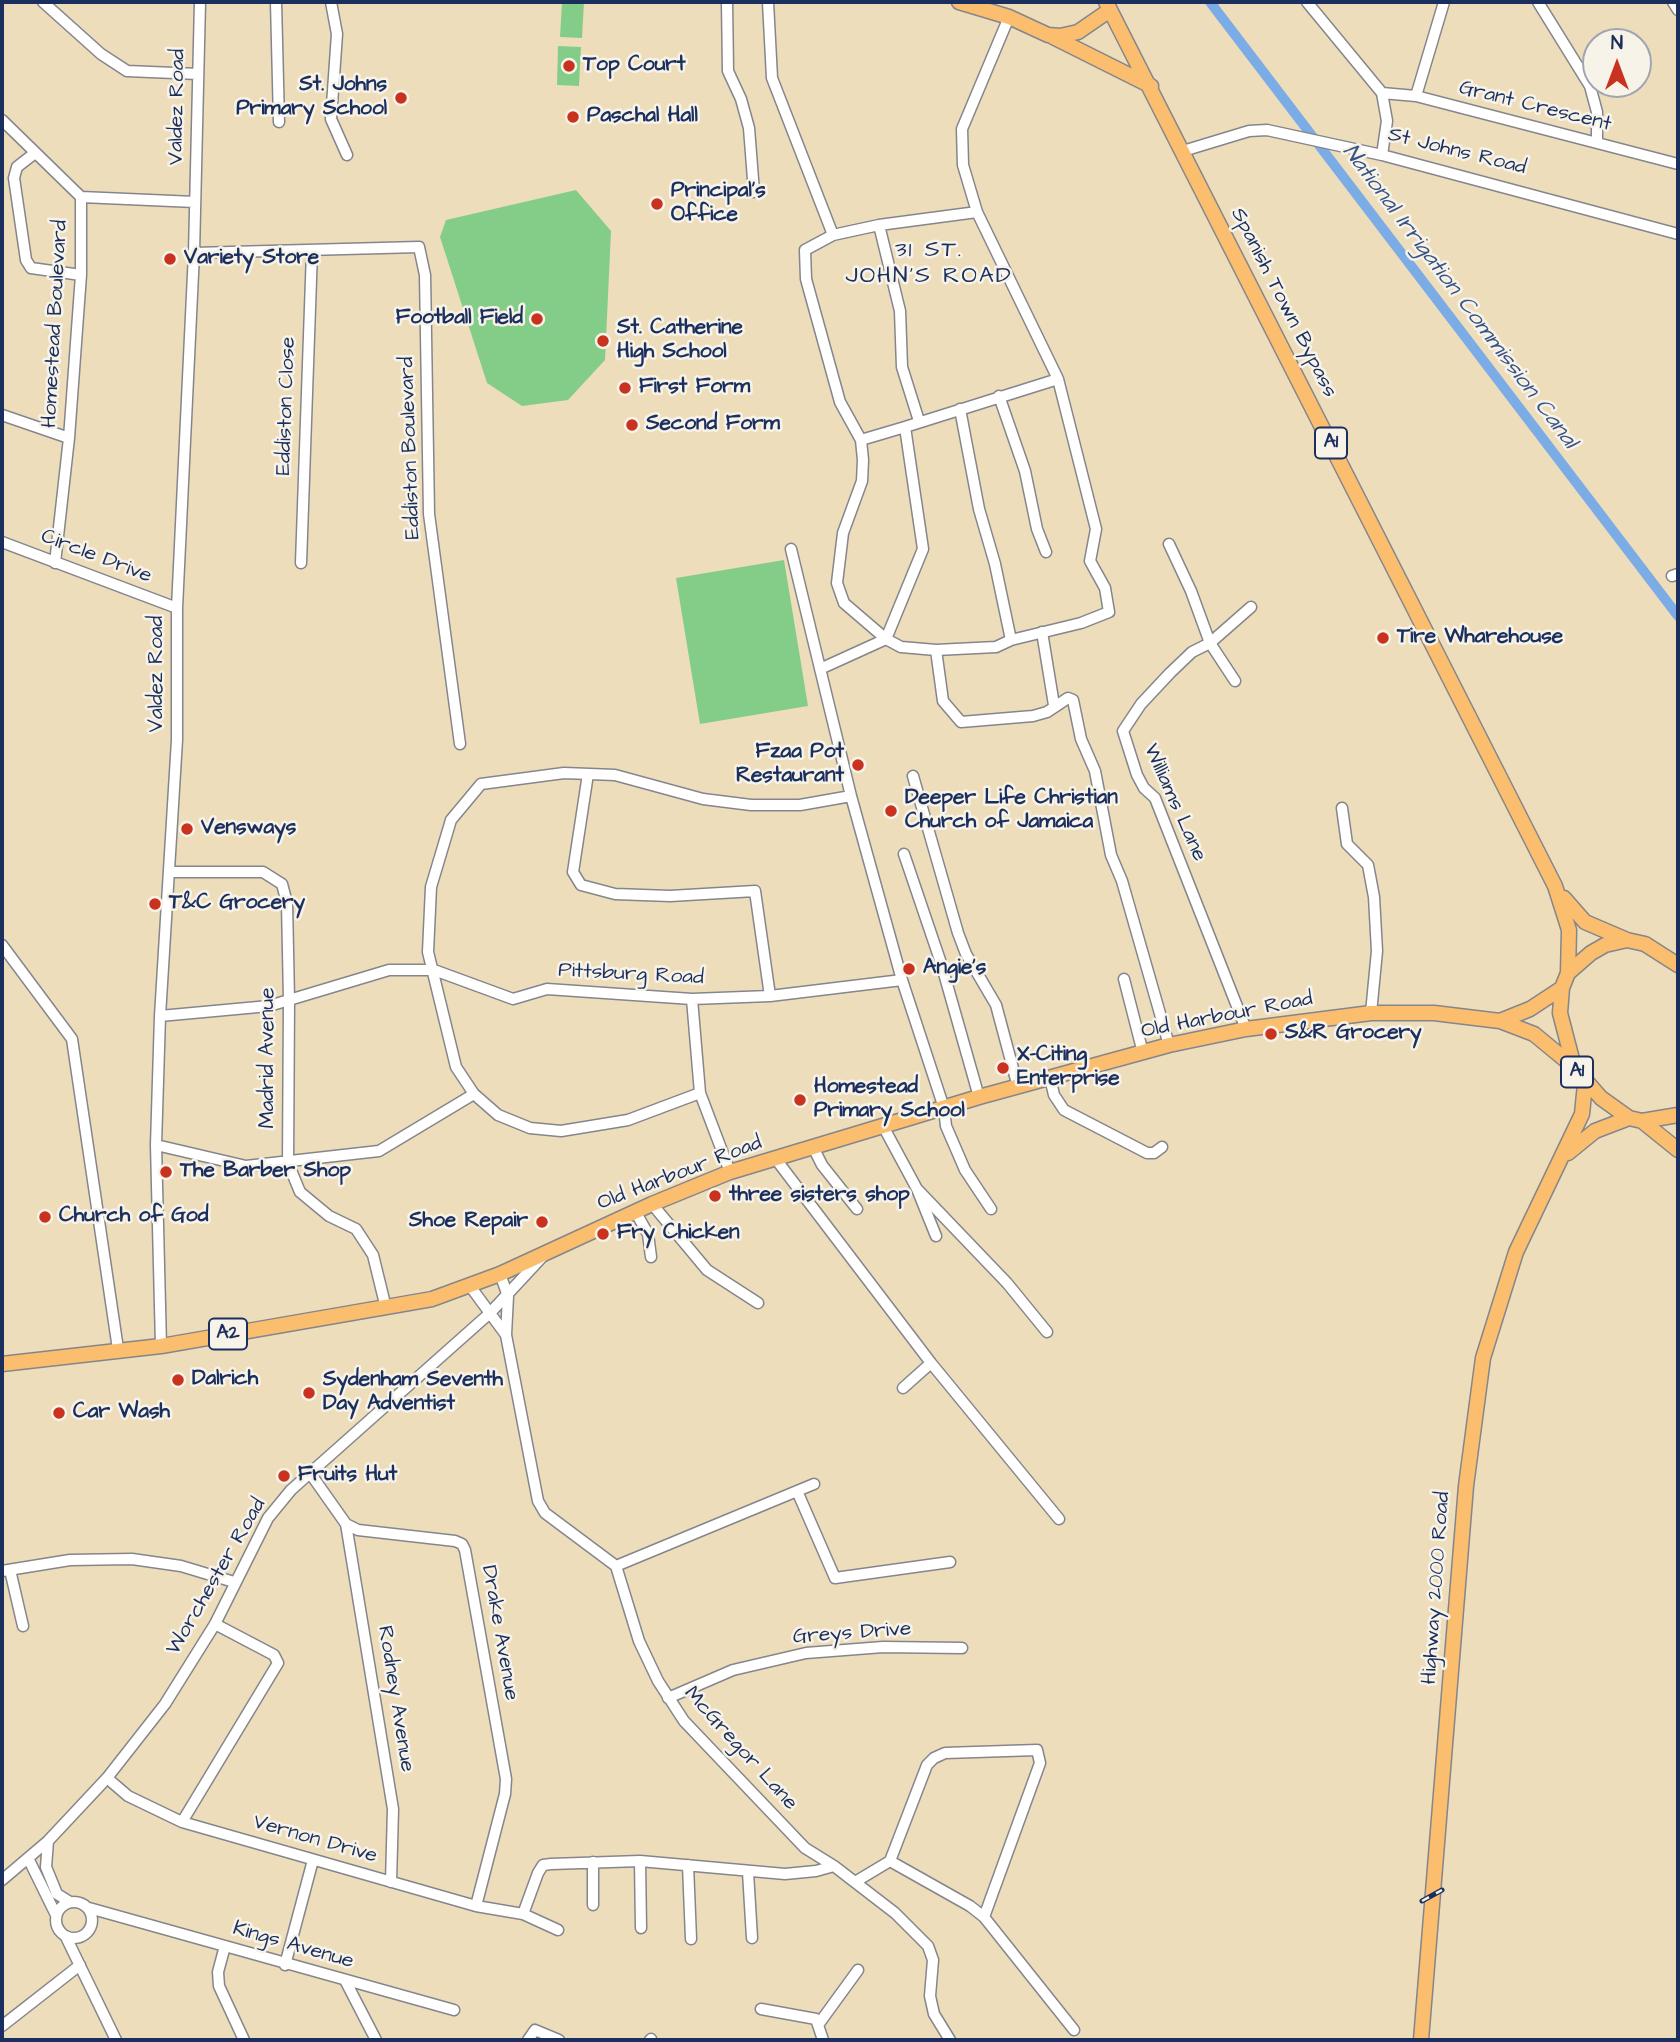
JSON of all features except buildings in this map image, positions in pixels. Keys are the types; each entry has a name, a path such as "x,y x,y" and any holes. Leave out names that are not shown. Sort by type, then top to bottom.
{"main road":[{"path":"959,2 1009,16 1151,86"},
{"path":"1048,35 1078,32 1108,6"},
{"name":"Spanish Town Bypass","path":"1108,6 1151,86 1555,886 1569,930 1568,973"},
{"name":"Spanish Town Bypass","path":"1555,886 1585,922 1627,940"},
{"name":"A1","path":"1678,965 1644,944 1627,940 1605,945 1591,953 1568,973 1562,988 1562,1030 1574,1067 1585,1084 1609,1106 1636,1120 1678,1150"},
{"name":"Old Harbour Road","path":"1500,1021 1530,1009 1562,988"},
{"name":"Old Harbour Road","path":"2,1364 160,1346 432,1299 500,1274 652,1203 730,1172 979,1097 1169,1045 1246,1029 1371,1013 1434,1013 1500,1021 1534,1034 1574,1067"},
{"name":"Highway 2000 Road","path":"1421,2040 1473,1417 1483,1358 1501,1293 1516,1252 1582,1114 1585,1084"},
{"name":"Highway 2000 Road","path":"1564,1156 1595,1131 1636,1120 1678,1115"}],"street":[{"path":"43,2 101,54 127,71 198,74"},
{"name":"Valdez Road","path":"160,1346 156,1145 160,1016 177,740 177,608 194,253 200,2"},
{"path":"276,2 279,122"},
{"path":"331,2 337,34 331,119 347,155"},
{"path":"727,2 728,71 741,99 749,128 754,192"},
{"path":"768,2 772,78 833,235"},
{"path":"1307,2 1382,93 1387,121 1382,155"},
{"path":"1416,96 1444,2"},
{"path":"1538,2 1590,86 1597,112 1597,142"},
{"path":"1673,2 1678,10"},
{"path":"977,212 880,225 833,235 805,250 806,279 840,402 861,440 862,481 843,533 837,583 844,603 886,639 901,647 966,651 996,647 1011,640 1109,612 1105,588 1090,561 1096,529 1093,509 1058,379 977,212 963,165 962,129 1009,16"},
{"name":"Grant Crescent","path":"1382,93 1416,96 1678,164"},
{"name":"Homestead Boulevard","path":"2,120 81,197 81,275 69,438 55,563"},
{"name":"St Johns Road","path":"1183,151 1259,129 1382,155 1678,234"},
{"path":"35,153 17,167 14,178 26,260 32,268 81,275"},
{"path":"81,197 195,202"},
{"path":"880,225 900,311 902,366 919,421"},
{"name":"Eddiston Boulevard","path":"194,253 419,247 425,275 429,514 460,744"},
{"name":"Eddiston Close","path":"301,563 312,251"},
{"path":"861,440 1058,379"},
{"path":"999,396 1025,471 1037,529 1046,552"},
{"path":"960,409 979,509 995,564 1011,640"},
{"path":"2,415 69,438"},
{"path":"820,670 886,639 923,549 905,427"},
{"name":"Circle Drive","path":"2,542 177,608"},
{"path":"1169,544 1191,591 1210,643 1235,681"},
{"path":"791,549 851,796 902,980 944,1108 946,1126 965,1170 991,1209"},
{"path":"1210,643 1251,607"},
{"path":"1042,632 1054,705"},
{"name":"Williams Lane","path":"1210,643 1192,652 1170,673 1141,704 1123,731 1144,788 1156,798 1246,1029"},
{"path":"936,650 943,701 961,722 1033,716 1047,712 1054,705 1069,698 1073,700 1081,739 1095,771 1111,855 1122,881 1169,1045"},
{"path":"700,1093 628,1120 561,1131 530,1128 498,1115 474,1094 456,1067 428,952 431,887 451,820 481,785 564,773 615,775 703,799 751,805 800,805 851,796"},
{"path":"588,774 573,872 580,885 615,894 755,891 770,996"},
{"path":"913,776 958,933 996,1005 1018,1087"},
{"path":"1342,808 1347,844 1368,865 1374,897 1377,951 1371,1013"},
{"path":"904,854 941,963 979,1097"},
{"name":"Madrid Avenue","path":"170,872 263,872 282,884 287,903 288,1163 300,1192 329,1216 356,1229 373,1255 386,1308"},
{"path":"2,945 72,1039 118,1349"},
{"name":"Pittsburg Road","path":"160,1016 257,1008 389,970 434,970 513,999 547,989 692,999 770,996 902,980"},
{"path":"1124,979 1143,1053"},
{"path":"692,999 700,1093 730,1172"},
{"path":"1051,1078 1054,1095 1064,1110 1147,1153 1154,1153 1162,1147"},
{"path":"156,1145 247,1166 379,1151 474,1094"},
{"path":"883,1126 918,1189 936,1236"},
{"path":"813,1147 822,1165 857,1209"},
{"path":"775,1158 931,1363 1059,1519"},
{"path":"918,1189 1007,1283 1046,1332"},
{"path":"652,1203 706,1270 758,1303"},
{"path":"635,1211 648,1234 651,1257"},
{"name":"Worchester Road","path":"2,1880 48,1841 107,1778 165,1704 215,1624 268,1518 291,1490 490,1313 546,1252"},
{"path":"500,1274 508,1296 506,1335 538,1501 555,1522 616,1566 814,1484"},
{"path":"470,1286 506,1335"},
{"path":"903,1388 931,1363"},
{"path":"310,1473 346,1524"},
{"path":"797,1491 835,1578 950,1563"},
{"name":"Rodney Avenue","path":"346,1524 393,1809 391,1882"},
{"name":"Drake Avenue","path":"346,1524 358,1531 455,1541 462,1544 465,1550 506,1779 505,1794 476,1906"},
{"path":"23,1626 6,1571 70,1560 132,1559 181,1566 234,1582"},
{"name":"McGregor Lane","path":"616,1566 639,1641 668,1698 684,1721 805,1848 834,1866 895,1913 928,1946 933,1960 930,1996 934,2014 950,2040"},
{"path":"182,1822 278,1663 274,1655 215,1624"},
{"name":"Greys Drive","path":"668,1698 733,1670 806,1653 883,1647 962,1648"},
{"path":"855,1882 890,1861 927,1765 934,1758 945,1753 1037,1751 1041,1763 984,1917"},
{"name":"Vernon Drive","path":"107,1778 128,1796 182,1822 476,1906 523,1914 558,1930"},
{"path":"2,2026 79,1963 93,1922 89,1908 77,1902 70,1902 57,1894 46,1867 48,1841"},
{"path":"29,1858 57,1915 58,1930 66,1937 116,2040"},
{"path":"285,1965 313,1860"},
{"path":"523,1914 543,1866 640,1861 785,1874 834,1866"},
{"path":"640,1861 641,1928"},
{"path":"890,1861 984,1917 1074,2030"},
{"path":"593,1862 593,1905"},
{"path":"688,1865 691,1939"},
{"path":"748,1872 752,1938"},
{"path":"57,1915 70,1902"},
{"name":"Kings Avenue","path":"89,1908 285,1965 454,2010"},
{"path":"66,1937 73,1939 89,1932 101,1922 122,1917"},
{"path":"225,1946 218,1972 219,1986 244,2040"},
{"path":"818,2025 858,1970"},
{"path":"346,1982 376,2040"},
{"path":"761,2009 816,2019 823,2040"},
{"path":"528,2040 535,2030 559,2040"}],"green space":[{"path":"562,2 584,2 582,38 560,37"},
{"name":"Top Court","path":"558,46 581,47 579,86 557,85"},
{"name":"Football Field","path":"576,190 611,231 605,360 568,400 522,406 487,383 440,237 446,220"},
{"path":"784,560 808,706 700,724 676,578"}],"waterway":[{"name":"National Irrigation Commission Canal","path":"1210,2 1678,616"}],"railway":[{"path":"1422,1901 1442,1890"}],"place":[{"name":"Top Court","path":"569,66"},
{"name":"St. Johns Primary School","path":"401,98"},
{"name":"Paschal Hall","path":"573,117"},
{"name":"Principal's Office","path":"657,204"},
{"name":"Variety Store","path":"170,259"},
{"name":"Football Field","path":"537,319"},
{"name":"St. Catherine High School","path":"603,341"},
{"name":"First Form","path":"625,388"},
{"name":"Second Form","path":"632,425"},
{"name":"Tire Wharehouse","path":"1383,638"},
{"name":"Fzaa Pot Restaurant","path":"858,765"},
{"name":"Deeper Life Christian Church of Jamaica","path":"891,811"},
{"name":"Vensways","path":"187,829"},
{"name":"T&C Grocery","path":"155,904"},
{"name":"Angie's","path":"909,969"},
{"name":"S&R Grocery","path":"1271,1034"},
{"name":"X-Citing Enterprise","path":"1003,1068"},
{"name":"Homestead Primary School","path":"800,1100"},
{"name":"The Barber Shop","path":"166,1172"},
{"name":"three sisters shop","path":"715,1196"},
{"name":"Church of God","path":"45,1217"},
{"name":"Shoe Repair","path":"542,1222"},
{"name":"Fry Chicken","path":"603,1234"},
{"name":"Dalrich","path":"178,1380"},
{"name":"Sydenham Seventh Day Adventist","path":"309,1393"},
{"name":"Car Wash","path":"59,1413"},
{"name":"Fruits Hut","path":"284,1476"}],"district":[{"name":"31 ST. JOHN'S ROAD","path":"929,264"}]}
